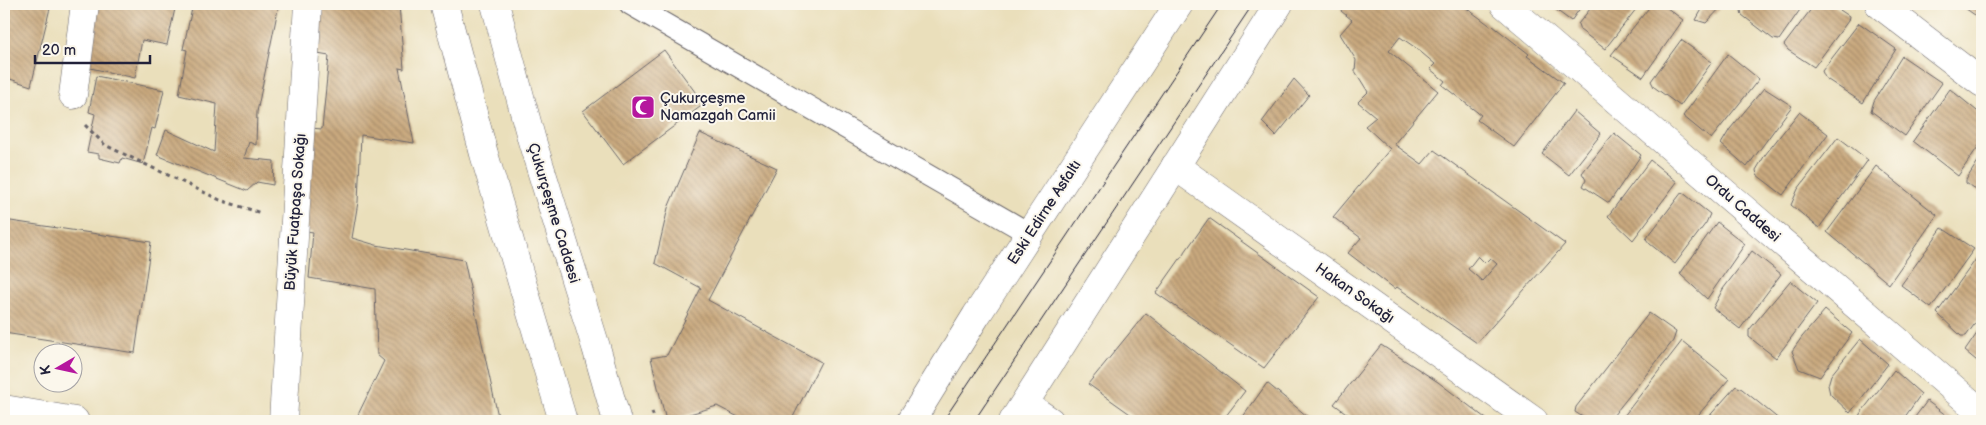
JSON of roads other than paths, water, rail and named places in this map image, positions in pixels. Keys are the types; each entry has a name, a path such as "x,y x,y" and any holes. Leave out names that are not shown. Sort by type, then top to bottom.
{"main road":[{"path":"73,95 85,4"},
{"name":"Büyük Fuatpaşa Sokağı","path":"283,421 308,4"},
{"path":"444,4 484,154 563,421"},
{"name":"Çukurçeşme Caddesi","path":"495,4 532,142 617,421"},
{"name":"Eski Edirne Asfaltı","path":"911,421 976,316 1179,4"},
{"path":"1050,421 1019,413 1279,4"},
{"name":"Ordu Caddesi","path":"1504,4 1982,413"},
{"path":"1879,4 1982,83"},
{"name":"Hakan Sokağı","path":"1175,166 1534,421"},
{"path":"4,409 75,421"}],"lane":[{"path":"630,4 1030,234"}],"tram line":[{"path":"943,421 1222,4"},
{"path":"974,421 1253,4"}],"place":[{"name":"Çukurçeşme Namazgah Camii","path":"643,107"}]}
